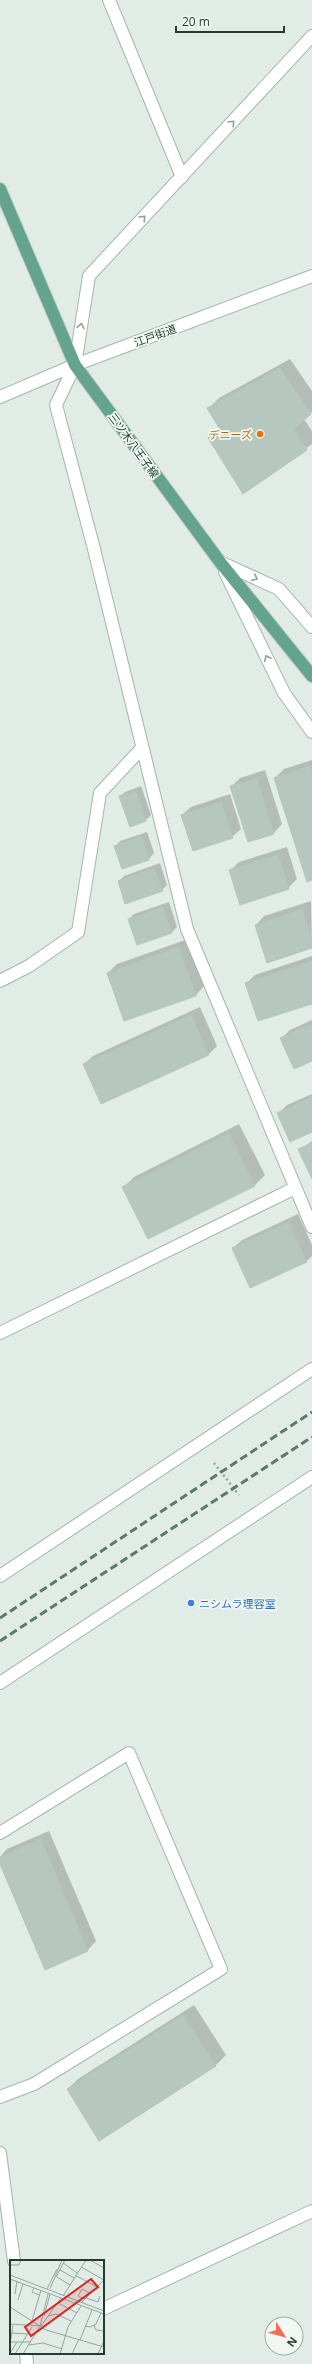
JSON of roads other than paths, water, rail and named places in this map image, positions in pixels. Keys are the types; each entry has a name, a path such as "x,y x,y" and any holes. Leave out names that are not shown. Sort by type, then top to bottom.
{"main road":[{"name":"三ツ木八王子線","path":"0,189 75,365 220,562 312,676"}],"street":[{"path":"109,0 182,177"},
{"path":"312,36 89,276 75,365 56,405 93,545 141,749 187,930 312,1227"},
{"name":"江戸街道","path":"0,398 75,365 312,276"},
{"path":"220,562 279,589 312,627"},
{"path":"220,562 284,693 312,732"},
{"path":"0,981 30,966 78,932 100,793 141,749"},
{"path":"0,1333 295,1188"},
{"path":"0,1576 312,1369"},
{"path":"0,1683 312,1477"},
{"path":"0,1832 130,1753 222,1969 34,2084 0,2097"},
{"path":"0,2153 14,2260"},
{"path":"104,2309 312,2212"},
{"path":"26,2354 27,2364"}],"railway":[{"path":"0,1618 312,1412"},
{"path":"0,1641 312,1437"}],"place":[{"name":"デニーズ","path":"260,434"},
{"name":"ニシムラ理容室","path":"191,1603"}]}
